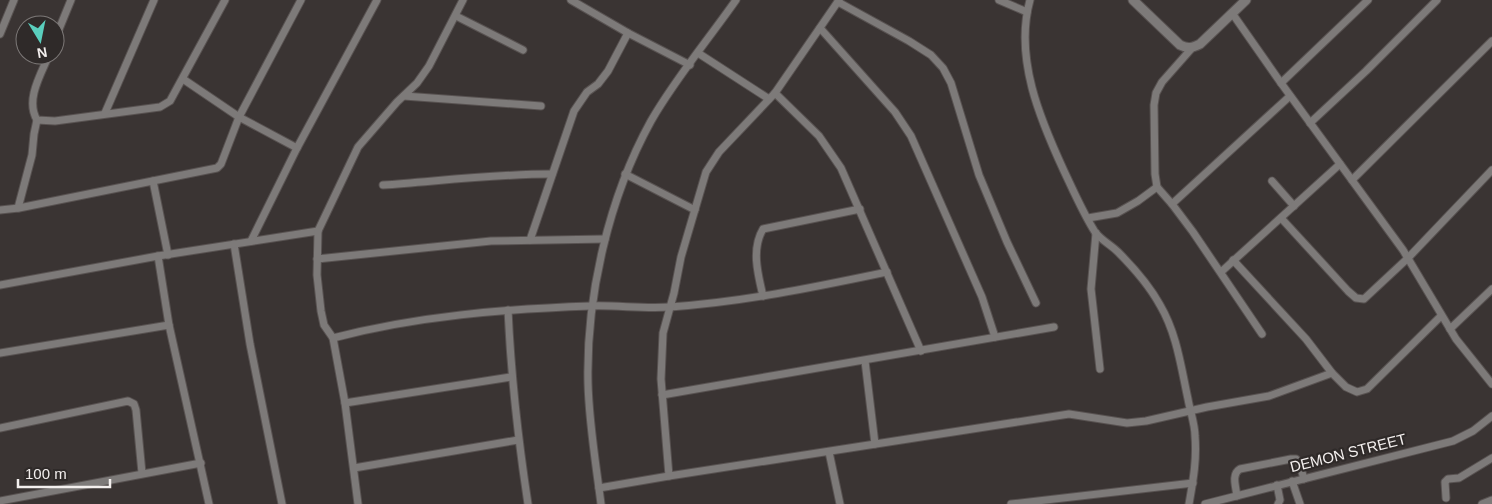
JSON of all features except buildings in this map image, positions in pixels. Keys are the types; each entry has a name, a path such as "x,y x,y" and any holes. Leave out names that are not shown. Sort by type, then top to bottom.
{"street":[{"path":"0,34 14,0"},
{"path":"65,16 72,0"},
{"path":"105,113 154,0"},
{"path":"37,120 55,121 166,105 183,79 225,0"},
{"path":"0,210 216,168 220,164 239,117 301,0"},
{"path":"251,241 297,148 377,0"},
{"path":"358,504 345,403 332,338 324,324 321,312 317,259 318,231 358,147 417,83 429,66 463,0"},
{"path":"571,0 628,33 690,65"},
{"path":"601,504 590,418 588,384 589,333 605,239 625,174 652,121 736,0"},
{"path":"999,0 1027,12"},
{"path":"1030,0 1027,12 1026,44 1031,79 1040,112 1059,159 1077,199 1096,233 1129,264 1146,284 1168,319 1175,340 1195,434 1196,458 1189,504"},
{"path":"1133,0 1180,45 1185,48 1192,48"},
{"path":"1246,0 1200,44 1192,48 1162,82 1156,93 1154,104 1155,174 1157,187 1172,204 1221,272 1262,334"},
{"path":"1281,83 1368,0"},
{"path":"1310,123 1366,71 1437,0"},
{"path":"669,476 662,395 661,355 663,333 706,172 724,146 775,93 839,1 931,55 942,68 951,83 980,175 1007,242 1036,303"},
{"path":"1232,12 1290,96 1408,258 1441,316 1476,366 1491,380"},
{"path":"456,16 523,50"},
{"path":"820,28 895,112 911,136 982,297 995,338"},
{"path":"530,240 574,111 587,92 598,84 608,71 628,33"},
{"path":"1352,180 1492,41"},
{"path":"698,53 769,99"},
{"path":"18,208 32,155 37,120 32,102 36,84 44,65"},
{"path":"183,79 239,117 297,148"},
{"path":"775,93 805,122 830,150 842,168 921,351"},
{"path":"404,96 541,106"},
{"path":"1172,204 1290,96"},
{"path":"1221,272 1340,164"},
{"path":"1281,218 1348,291 1360,300 1364,299 1408,258 1492,170"},
{"path":"383,185 488,175 552,174"},
{"path":"625,174 695,210"},
{"path":"153,181 168,254"},
{"path":"1272,181 1294,206"},
{"path":"1088,218 1116,213 1138,201 1157,187"},
{"path":"763,296 756,261 759,235 763,229 860,209"},
{"path":"0,285 168,254 318,231"},
{"path":"1096,233 1091,289 1100,369"},
{"path":"317,259 465,243 605,239"},
{"path":"234,244 250,344 282,504"},
{"path":"158,256 169,325 209,504"},
{"path":"1234,260 1306,339 1332,373 1351,390 1362,391 1375,382 1441,316"},
{"path":"332,338 414,320 508,310 593,306 669,307 763,296 887,272"},
{"path":"1450,329 1492,289"},
{"path":"508,310 511,377 528,504"},
{"path":"0,353 169,325"},
{"path":"662,395 1054,327"},
{"path":"865,361 875,444"},
{"path":"599,488 1069,414 1127,423 1146,421 1207,407 1269,396 1332,373"},
{"path":"345,403 511,377"},
{"path":"0,428 128,401 134,404 136,410 142,473"},
{"name":"DEMON STREET","path":"1206,504 1453,441 1473,431 1492,416"},
{"path":"354,468 518,440"},
{"path":"829,452 840,504"},
{"path":"1446,498 1445,482 1448,479 1459,478 1492,458"},
{"path":"1237,496 1234,476 1236,471 1240,469 1296,459 1299,462 1304,479"},
{"path":"0,501 201,462"},
{"path":"1011,504 1193,482"},
{"path":"1292,482 1300,504"},
{"path":"1278,485 1280,500 1278,504"},
{"path":"1482,504 1492,500"}]}
